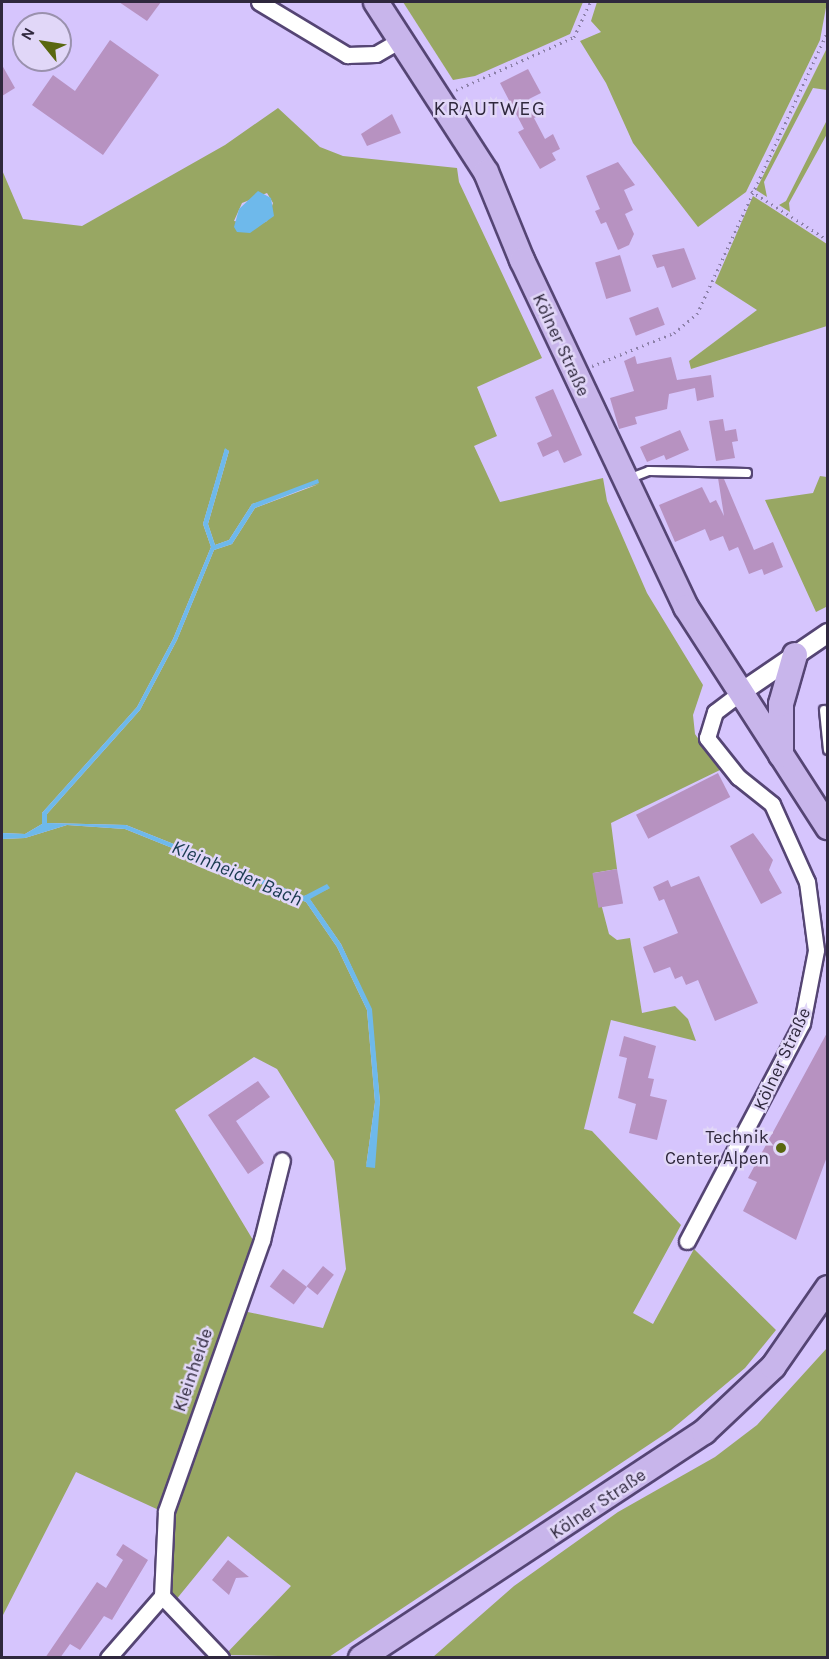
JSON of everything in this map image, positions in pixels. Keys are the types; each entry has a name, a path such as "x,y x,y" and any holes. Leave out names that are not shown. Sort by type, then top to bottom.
{"main road":[{"name":"Kölner Straße","path":"376,2 441,97 486,172 624,480 686,607 828,827"},
{"path":"781,755 781,704 795,655"},
{"name":"Kölner Straße","path":"360,1658 704,1432 773,1367 828,1288"}],"street":[{"path":"259,2 347,55 376,54 402,39"},
{"path":"740,693 828,633"},
{"name":"Kölner Straße","path":"687,1241 802,1023 816,950 807,882 772,804 738,777 707,738 715,712 740,693"},
{"name":"Kleinheide","path":"162,1596 166,1511 262,1240 282,1160"},
{"path":"108,1658 162,1596 221,1658"}],"lane":[{"path":"624,480 649,471 747,473"},
{"path":"824,710 828,750"}],"path":[{"path":"441,97 574,37 590,2"},
{"path":"575,373 674,333 697,314 751,191 828,30"},
{"path":"751,191 828,240"}],"green space":[{"path":"403,2 583,2 570,34 475,76 453,80"},
{"path":"597,2 827,2 820,40 746,192 698,227 633,143 606,83 580,41 601,32 591,21"},
{"path":"827,48 827,90 813,88 764,182 767,197 756,190"},
{"path":"278,108 320,147 343,156 457,168 459,182 542,358 477,387 497,436 474,446 500,502 603,478 607,501 647,593 703,685 693,715 695,734 720,770 611,823 617,869 593,873 609,934 617,940 630,938 642,1013 675,1006 688,1019 696,1041 611,1020 584,1129 592,1131 681,1225 633,1313 653,1324 694,1249 776,1330 745,1368 671,1430 329,1657 225,1655 291,1586 228,1536 175,1601 171,1595 175,1504 243,1311 323,1328 346,1269 334,1161 277,1069 254,1057 175,1110 253,1240 161,1511 76,1472 2,1617 2,839 25,838 67,825 125,829 306,902 337,947 367,1010 375,1102 366,1167 380,1102 371,1009 341,944 309,898 330,888 304,896 126,825 47,823 47,814 140,710 177,640 214,550 232,544 255,508 319,484 252,504 229,540 215,545 208,524 229,451 225,449 203,524 211,547 173,639 137,707 42,813 42,824 25,834 2,833 2,170 23,219 82,226 225,145","holes":["267,193 273,203 267,221 259,225 234,221 242,203"]},
{"path":"827,120 827,134 789,203 790,212 779,205 786,201"},
{"path":"753,196 827,244 827,326 691,369 689,361 757,310 715,283"},
{"path":"820,476 827,477 828,606 816,612 765,500 813,493"},
{"path":"827,1348 827,1657 433,1657 514,1586 618,1512 715,1457 757,1425"}],"water":[{"path":"258,191 271,198 274,216 250,233 237,232 234,227 239,209"},
{"name":"Kleinheider Bach","path":"225,448 229,451 208,524 215,545 229,540 252,504 318,479 319,483 255,508 232,544 214,550 177,640 140,710 47,814 47,823 126,825 304,896 327,884 330,888 310,899 341,944 372,1009 380,1102 375,1168 366,1167 375,1102 367,1010 337,947 306,902 125,829 67,825 25,838 2,839 2,833 25,834 42,824 42,813 137,707 173,639 211,547 203,524"}],"building":[{"path":"119,2 161,2 147,21"},
{"path":"110,40 159,75 103,155 32,105 53,75 75,91"},
{"path":"2,65 15,88 2,96"},
{"path":"528,69 541,93 529,99 538,116 534,118 545,139 553,134 560,149 552,153 556,160 540,169 518,132 524,129 500,83"},
{"path":"392,114 401,133 367,146 361,134"},
{"path":"618,162 635,185 624,190 633,210 625,214 634,234 629,245 618,250 606,222 601,224 595,211 600,209 586,176"},
{"path":"684,248 696,279 672,288 664,266 657,268 652,255"},
{"path":"620,255 631,291 606,299 595,263"},
{"path":"658,307 665,325 636,336 629,318"},
{"path":"635,356 637,364 671,357 677,380 711,375 714,397 697,401 695,388 669,394 667,409 635,417 637,424 619,429 610,398 634,391 624,361"},
{"path":"553,389 582,455 564,463 558,450 543,457 537,443 552,436 535,397"},
{"path":"723,419 725,431 736,429 738,441 732,442 735,458 716,461 709,421"},
{"path":"680,430 689,450 666,460 664,455 647,462 640,447"},
{"path":"718,478 724,479 754,550 773,542 783,567 764,575 762,569 749,574 738,547 729,551 723,536 710,541 705,529 675,542 659,505 702,487 710,503 716,500 724,516"},
{"path":"718,773 730,797 648,839 636,815"},
{"path":"753,833 773,860 769,870 782,893 761,904 730,846"},
{"path":"617,869 623,903 598,908 592,873"},
{"path":"699,876 758,1003 715,1021 698,980 686,985 682,976 675,979 670,967 654,973 643,947 678,933 664,899 659,901 653,887 668,880 671,887"},
{"path":"828,1031 828,1154 796,1240 743,1211 757,1182 748,1178"},
{"path":"624,1036 656,1046 648,1078 654,1079 650,1096 667,1100 657,1140 629,1133 636,1104 618,1098 627,1058 619,1056"},
{"path":"258,1081 270,1097 236,1121 264,1163 248,1174 208,1115"},
{"path":"323,1266 334,1275 318,1295 307,1286"},
{"path":"283,1269 307,1287 294,1305 270,1287"},
{"path":"123,1544 148,1560 112,1620 104,1616 80,1650 70,1644 60,1658 45,1658 97,1582 106,1588 123,1560 116,1555"},
{"path":"228,1560 249,1577 236,1578 229,1595 212,1580"}],"place":[{"name":"Technik Center Alpen","path":"781,1148"}],"district":[{"name":"KRAUTWEG","path":"490,108"}]}
